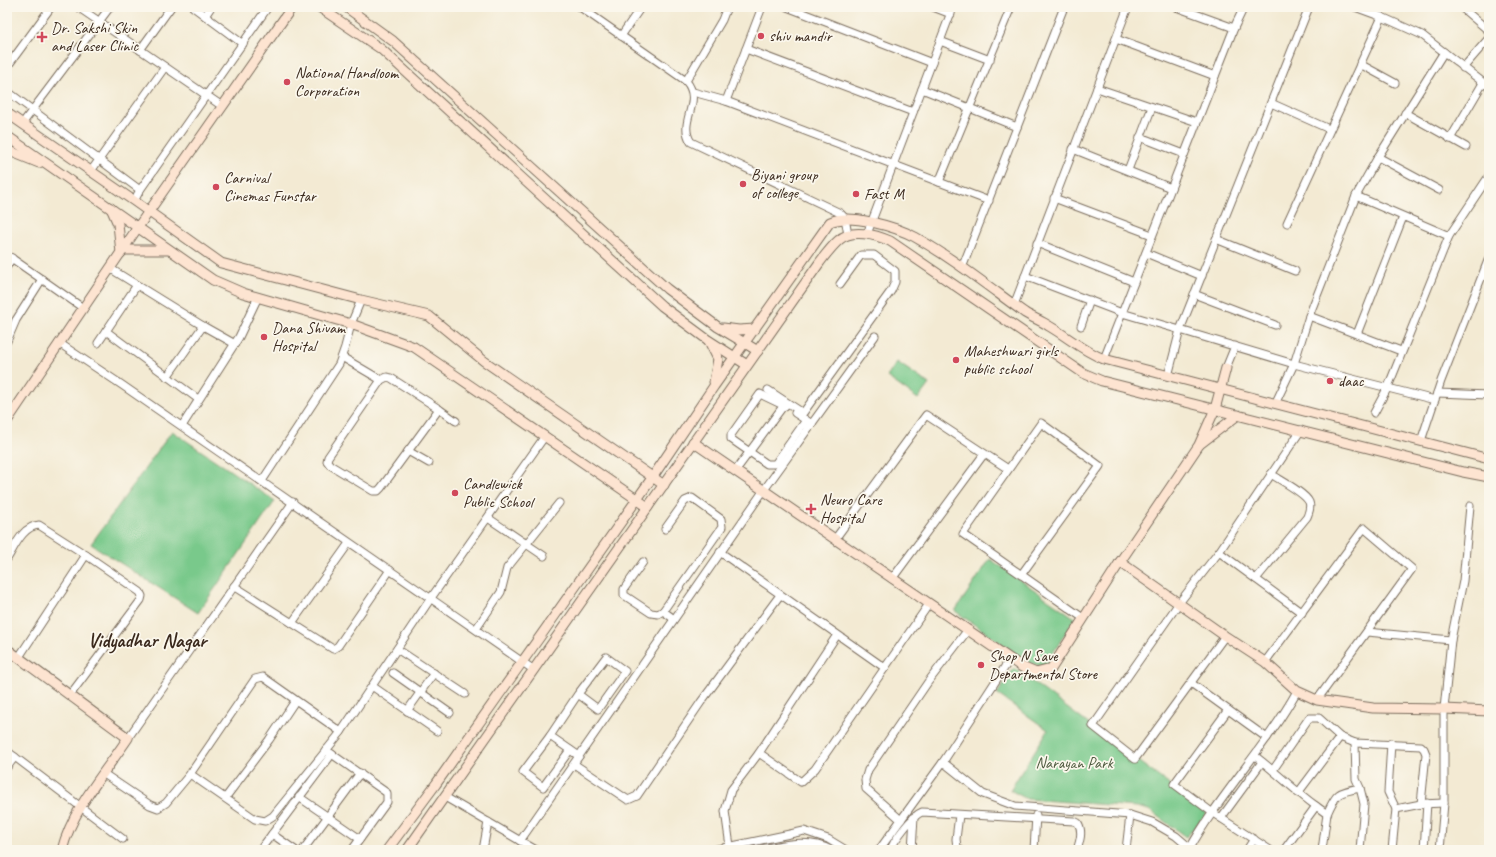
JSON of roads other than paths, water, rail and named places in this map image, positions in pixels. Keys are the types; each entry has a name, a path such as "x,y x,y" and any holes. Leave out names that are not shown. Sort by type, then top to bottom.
{"street":[{"path":"7,68 51,7"},
{"path":"78,7 222,106"},
{"path":"22,124 34,111 110,7"},
{"path":"140,50 171,7"},
{"path":"205,16 211,7"},
{"path":"134,201 140,190 268,7"},
{"path":"7,420 111,269 138,227 150,212 222,106 244,79 292,7"},
{"path":"319,7 381,49 662,306 708,340 747,365"},
{"path":"346,7 392,41 667,289 718,327 758,351"},
{"path":"580,7 686,82 694,96 686,125 686,135 692,142 829,207 845,218 848,235"},
{"path":"620,36 641,7"},
{"path":"686,82 722,20 727,7"},
{"path":"726,101 762,7"},
{"path":"787,7 932,63"},
{"path":"867,234 952,10 933,7"},
{"path":"939,182 1011,7"},
{"path":"962,268 989,201 1016,126 1064,7"},
{"path":"1014,304 1128,7"},
{"path":"1176,7 1234,28"},
{"path":"1104,359 1234,28 1244,7"},
{"path":"1168,376 1180,330 1309,7"},
{"path":"1355,7 1422,35 1486,85 1450,139"},
{"path":"1461,7 1489,31"},
{"path":"196,8 242,44"},
{"path":"1287,223 1329,129 1382,17"},
{"path":"1463,68 1489,38"},
{"path":"1116,39 1215,76"},
{"path":"940,41 990,60"},
{"path":"746,49 913,112"},
{"path":"1275,404 1294,364 1309,316 1356,196 1378,157 1444,52"},
{"path":"1360,64 1395,83"},
{"path":"90,171 165,67"},
{"path":"1097,88 1197,122"},
{"path":"922,89 1016,126"},
{"path":"7,90 98,160 140,190"},
{"path":"693,92 726,101 989,201"},
{"path":"1271,103 1329,129"},
{"path":"1128,170 1152,107"},
{"path":"1405,113 1466,148"},
{"path":"7,114 150,212 221,263 361,300 429,316 484,361 664,485"},
{"path":"7,136 213,280 243,293 351,324 414,347 648,507"},
{"path":"1140,136 1184,154"},
{"path":"1073,149 1171,188"},
{"path":"7,150 55,170"},
{"path":"1378,157 1439,190"},
{"path":"1374,413 1388,387 1401,351 1449,236 1489,176"},
{"path":"1356,196 1449,236"},
{"path":"1054,198 1152,235"},
{"path":"111,208 118,224 122,251"},
{"path":"1356,334 1403,217"},
{"path":"387,850 635,499 652,478 714,386 830,222 845,218 872,222 913,236 962,268 1027,314 1048,325 1088,353 1104,359 1489,459"},
{"path":"407,850 820,262 839,239 848,235 867,234 890,241 912,254 1083,373 1102,381 1463,472 1489,477"},
{"path":"1216,240 1295,270"},
{"path":"1037,243 1134,282"},
{"path":"122,251 170,250"},
{"path":"1146,253 1202,276"},
{"path":"520,841 764,490 809,419 830,374 891,291 895,282 895,270 874,255 861,255 840,284"},
{"path":"7,266 9,256 83,308"},
{"path":"1421,441 1436,396 1489,258"},
{"path":"111,269 235,344"},
{"path":"1025,276 1122,312 1294,364 1388,387 1436,396 1489,395"},
{"path":"7,341 16,320 42,279"},
{"path":"98,343 137,285"},
{"path":"1194,294 1275,324"},
{"path":"182,426 235,344 258,297"},
{"path":"262,481 339,364 351,324 361,300"},
{"path":"1081,326 1090,300"},
{"path":"1309,316 1401,351"},
{"path":"167,377 203,326"},
{"path":"718,327 739,330 755,329"},
{"path":"106,331 198,400"},
{"path":"809,419 762,394 758,395 731,437 767,464 775,464 809,419 844,380 875,336"},
{"path":"708,340 718,359 714,386"},
{"path":"59,343 293,502 349,543 534,670"},
{"path":"693,442 1010,659 1022,667 1036,673 1051,669 1120,562 1199,445 1215,409 1226,368 1235,346"},
{"path":"342,356 381,380"},
{"path":"830,374 844,380"},
{"path":"439,409 378,491 373,491 327,462 331,450 381,380 387,377 391,378 439,409 456,421"},
{"path":"768,390 809,419"},
{"path":"736,470 784,405"},
{"path":"835,539 926,415 1008,470"},
{"path":"1199,445 1238,415"},
{"path":"1022,575 1100,466 1041,423 963,534 1083,618"},
{"path":"1224,636 1135,759 1092,726 1179,603 1219,552 1300,430"},
{"path":"260,850 329,752 430,598 546,436"},
{"path":"408,451 429,464"},
{"path":"892,579 984,454"},
{"path":"1256,579 1307,517 1310,509 1310,502 1305,496 1271,474"},
{"path":"642,562 624,589 624,595 655,615 663,611 722,527 722,523 721,519 692,498 684,501 665,529"},
{"path":"62,850 66,834 80,806 104,774 293,502"},
{"path":"476,629 501,592 508,568 559,503"},
{"path":"1440,850 1444,803 1444,709 1451,640 1463,581 1470,506"},
{"path":"488,518 544,556"},
{"path":"7,559 25,531 31,525 39,525 140,592 142,596 141,600 70,696"},
{"path":"1266,662 1364,528 1412,569 1317,700"},
{"path":"292,623 349,543"},
{"path":"720,552 885,668"},
{"path":"1219,552 1302,613"},
{"path":"19,658 86,555"},
{"path":"1120,562 1224,636 1266,662 1297,691 1317,700 1373,708 1444,709 1489,712"},
{"path":"234,586 333,649 338,646 390,570"},
{"path":"574,764 628,800 637,796 701,702 780,595"},
{"path":"759,753 801,782 816,769 929,604"},
{"path":"663,611 674,619"},
{"path":"900,820 866,789 865,780 868,770 928,682 967,630"},
{"path":"1367,632 1451,640"},
{"path":"730,846 725,811 731,790 759,753 837,635"},
{"path":"7,649 128,738"},
{"path":"397,649 465,694"},
{"path":"570,750 543,786 523,772 550,736 578,694 606,657 625,671 598,709 578,694"},
{"path":"879,850 942,762 1010,659"},
{"path":"393,673 450,713"},
{"path":"407,711 434,673"},
{"path":"104,774 150,805 158,808 166,804 190,774 255,679 263,677 341,732"},
{"path":"1190,683 1268,738"},
{"path":"372,686 437,731"},
{"path":"942,762 983,794 1015,806 1130,815 1152,822 1176,836 1190,849 1213,813 1284,716 1297,691"},
{"path":"226,797 269,740 295,701"},
{"path":"1228,710 1174,784 1213,813 1270,850"},
{"path":"1273,770 1309,718 1319,718 1340,737 1355,743 1391,743 1420,746 1424,749 1426,754 1424,850"},
{"path":"550,736 579,756"},
{"path":"1298,793 1340,737"},
{"path":"1355,743 1356,774 1364,804 1360,850"},
{"path":"1391,743 1388,792 1396,809 1392,850"},
{"path":"7,751 123,839"},
{"path":"190,774 226,797 255,819 265,821 273,816 329,752"},
{"path":"329,752 387,794 388,798 387,802 352,850"},
{"path":"1254,756 1273,770 1298,793 1327,814"},
{"path":"7,767 15,757"},
{"path":"1221,818 1262,762"},
{"path":"303,850 360,773"},
{"path":"1322,850 1327,814 1334,797 1342,791 1360,788"},
{"path":"298,797 360,839"},
{"path":"445,797 535,850"},
{"path":"1396,809 1424,804 1444,803"},
{"path":"1284,850 1316,806"},
{"path":"1034,850 1037,808"},
{"path":"890,850 914,817 922,812 1078,823 1081,836 1077,850"},
{"path":"959,815 956,840 957,847 960,850"},
{"path":"1126,850 1130,815"},
{"path":"912,850 914,817"},
{"path":"483,850 488,822"},
{"path":"804,831 805,838 809,842 811,850"},
{"path":"717,850 804,831 828,839 846,850"},
{"path":"272,834 295,850"},
{"path":"1247,850 1254,839"},
{"path":"755,850 809,842 820,844 831,850"}],"place":[{"name":"shiv mandir","path":"761,36"},
{"name":"Dr. Sakshi Skin and Laser Clinic","path":"42,37"},
{"name":"National Handloom Corporation","path":"287,82"},
{"name":"Biyani group of college","path":"743,184"},
{"name":"Carnival Cinemas Funstar","path":"216,187"},
{"name":"Fast M","path":"856,194"},
{"name":"Dana Shivam Hospital","path":"264,337"},
{"name":"Maheshwari girls public school","path":"956,360"},
{"name":"daac","path":"1330,381"},
{"name":"Candlewick Public School","path":"455,493"},
{"name":"Neuro Care Hospital","path":"811,509"},
{"name":"Shop N Save Departmental Store","path":"981,665"}],"district":[{"name":"Vidyadhar Nagar","path":"147,640"}],"park label":[{"name":"Narayan Park","path":"1074,763"}]}
